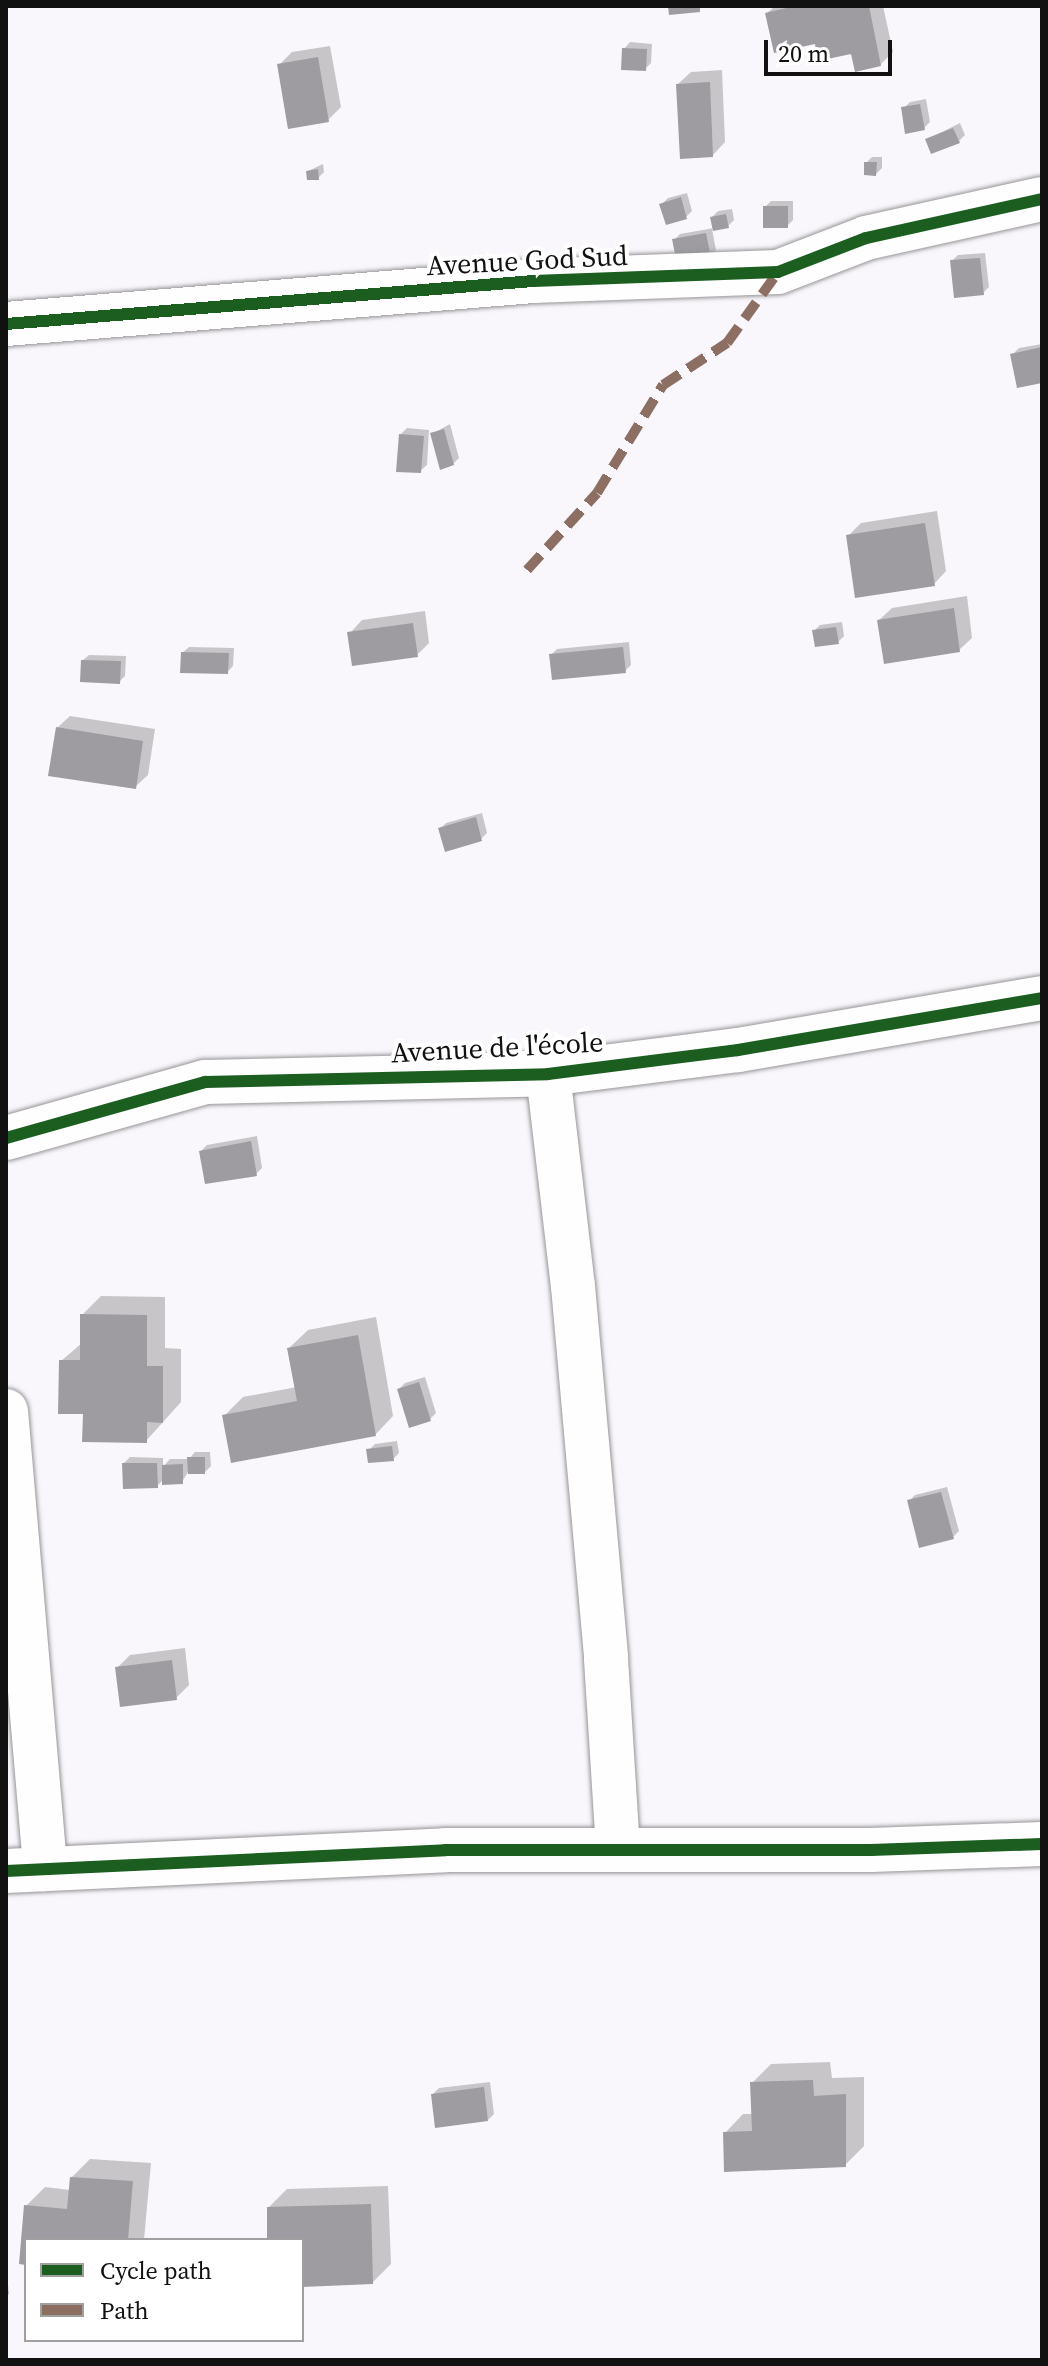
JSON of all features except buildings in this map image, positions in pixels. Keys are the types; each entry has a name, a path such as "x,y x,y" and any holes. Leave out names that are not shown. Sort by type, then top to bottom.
{"street":[{"name":"Avenue God Sud","path":"6,324 533,281 778,272 866,238 1042,199"},
{"name":"Avenue de l'école","path":"6,1138 205,1082 548,1074 738,1050 1042,998"},
{"path":"548,1074 573,1286 606,1659 618,1849"},
{"path":"6,1411 26,1870 445,1850 871,1850 1042,1844"}],"marked path":[{"path":"527,570 597,493 663,385 727,343 778,272"}],"cycle path":[{"path":"6,324 533,281 778,272 866,238 1042,199"},
{"path":"6,1138 205,1082 548,1074 738,1050 1042,998"},
{"path":"6,1871 445,1850 871,1850 1042,1844"}]}
